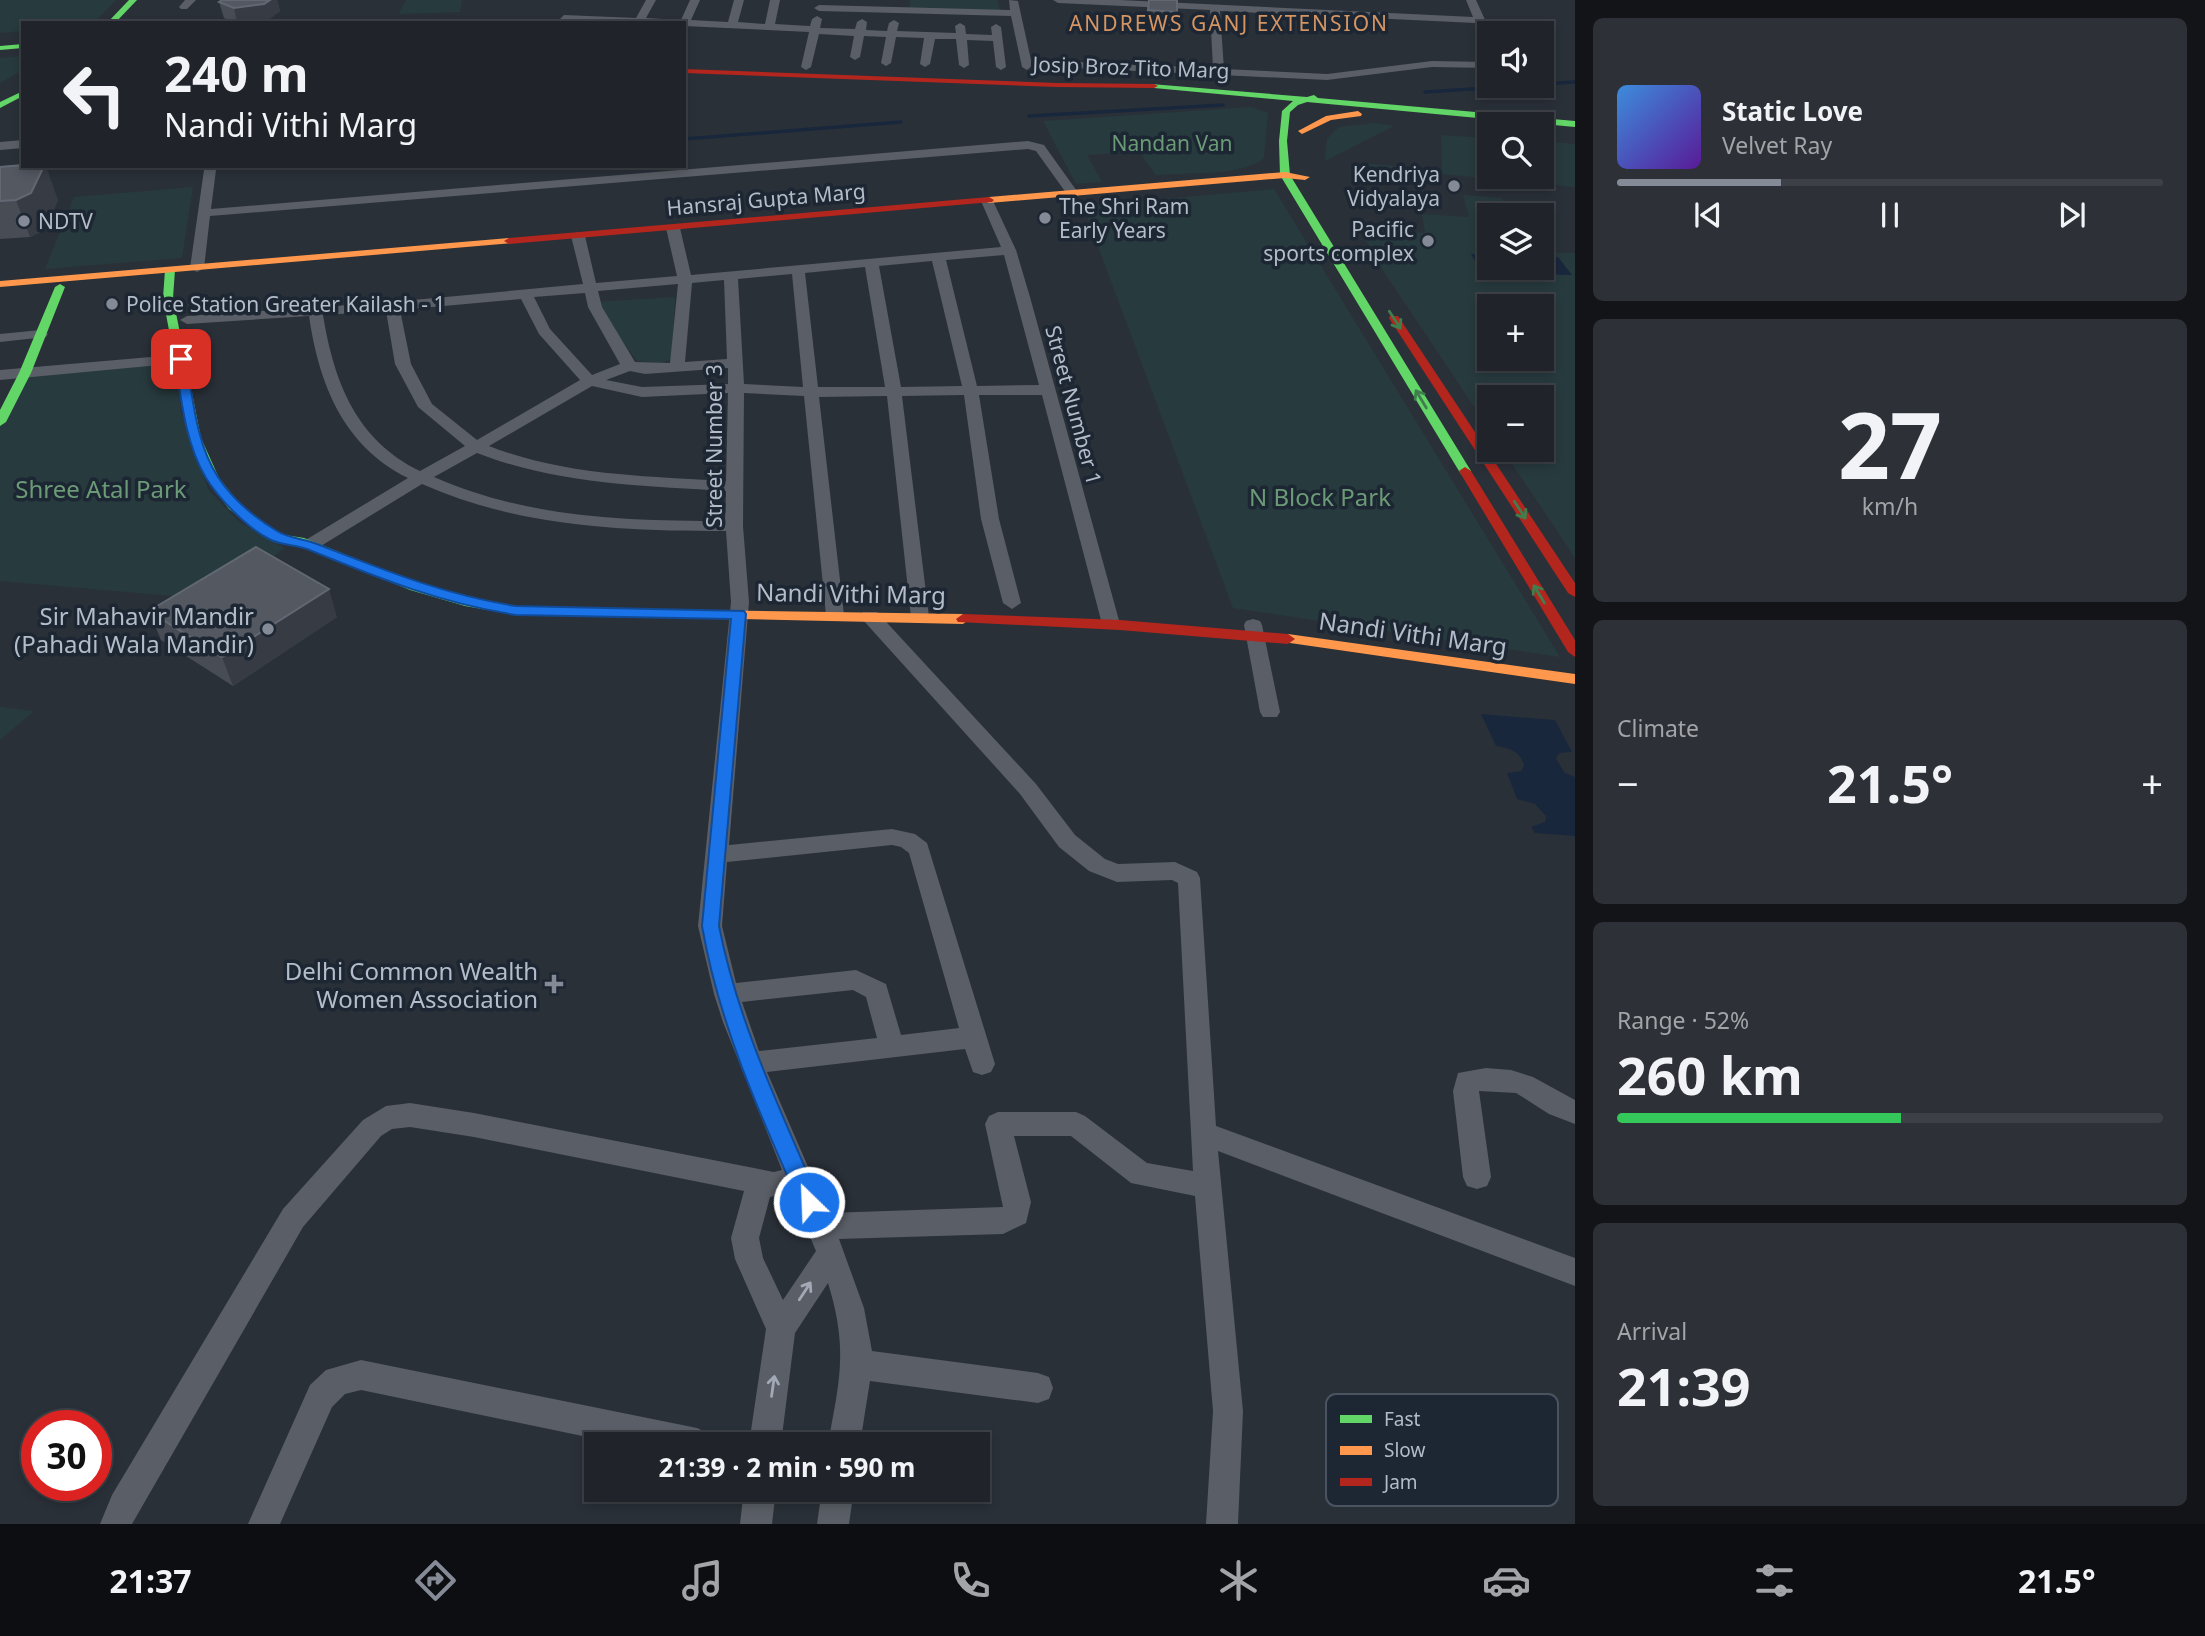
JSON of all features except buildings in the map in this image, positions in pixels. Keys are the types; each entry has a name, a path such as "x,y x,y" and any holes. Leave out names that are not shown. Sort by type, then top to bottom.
{"main road":[{"path":"101,21 121,0"},
{"path":"113,21 133,0"},
{"path":"1,42 21,39"},
{"path":"1,42 21,46"},
{"path":"686,55 807,64 886,63 1026,69"},
{"name":"Josip Broz Tito Marg","path":"686,63 1026,69 1153,79 1258,96 1342,95 1575,114"},
{"name":"Josip Broz Tito Marg","path":"686,71 1058,85 1137,84 1567,123"},
{"path":"0,95 21,84"},
{"path":"1058,85 1258,96 1272,106 1288,110 1310,107 1477,121"},
{"path":"0,105 21,94"},
{"path":"1288,110 1309,99 1342,95"},
{"path":"1310,107 1302,131 1304,164 1315,198 1353,255"},
{"path":"1288,110 1285,175 1574,648"},
{"path":"1302,131 1329,118 1371,112"},
{"path":"1554,128 1575,130"},
{"name":"Hansraj Gupta Marg","path":"0,284 169,273 189,280 230,266 1285,175 1304,164"},
{"name":"Hansraj Gupta Marg","path":"0,293 169,273"},
{"name":"Nandi Vithi Marg","path":"169,273 168,298 189,358"},
{"name":"Nandi Vithi Marg","path":"189,280 187,320 195,438 213,479 249,520 275,537 304,543 415,587 465,602 516,611 920,617 1115,624 1136,628 1303,630 1575,669"},
{"path":"0,422 25,373 60,287"},
{"path":"1383,301 1477,444"},
{"path":"1452,450 1477,450"},
{"path":"1489,462 1575,593"},
{"path":"1468,477 1498,476"},
{"name":"Nandi Vithi Marg","path":"1253,631 1575,679"}],"street":[{"path":"569,16 609,14 639,21 651,0"},
{"path":"685,21 695,0"},
{"path":"732,25 739,0"},
{"path":"769,27 775,0"},
{"path":"1004,0 1011,13 1026,69 1219,71 1327,77 1432,64 1477,65"},
{"path":"1011,13 1014,0"},
{"path":"1058,0 1479,20 1471,0"},
{"path":"1277,0 1285,11"},
{"path":"807,64 820,4 864,9 901,7 928,11 1011,13"},
{"path":"886,63 901,7"},
{"path":"1215,8 1219,71"},
{"path":"855,57 864,9"},
{"path":"925,64 928,11"},
{"path":"958,12 964,65"},
{"path":"994,13 1001,66"},
{"path":"686,23 998,38"},
{"path":"0,146 21,144"},
{"path":"204,213 1028,145 1040,148 1073,194"},
{"path":"189,280 204,213 209,170"},
{"name":"Street Number 1","path":"987,201 1009,250 1115,624"},
{"path":"673,228 685,279 677,365"},
{"path":"578,236 595,307 629,366"},
{"path":"187,320 392,306 1009,250"},
{"path":"938,256 971,391 990,519 1012,603"},
{"path":"871,261 894,392 920,617"},
{"path":"798,269 835,615"},
{"name":"Street Number 3","path":"731,277 736,388 734,526 739,614 710,926 726,994 750,1063 820,1226 849,1308 857,1356 846,1432"},
{"path":"525,293 544,331 589,382 642,392 736,388 812,392 1049,390"},
{"path":"392,306 403,364 426,407 476,447 515,462 585,477 735,487"},
{"path":"315,311 323,361 354,426 389,463 479,502 533,517 621,526 734,526"},
{"path":"0,338 41,334"},
{"path":"0,375 189,358"},
{"path":"304,543 589,382 629,366 645,369 735,363"},
{"path":"870,616 1028,789 1067,841 1097,865 1117,873 1175,871 1189,878 1203,1133 1228,1411 1222,1524"},
{"path":"1253,631 1270,712"},
{"path":"716,855 892,837 907,840 919,849 982,1064"},
{"path":"726,994 856,980 877,991 891,1045"},
{"path":"750,1063 974,1037"},
{"path":"1477,1177 1467,1081 1478,1079 1518,1082 1548,1102 1575,1112"},
{"path":"116,1524 123,1506 293,1218 372,1128 386,1118 410,1115 474,1125 774,1185 798,1178"},
{"path":"820,1226 1003,1221 1016,1214 1017,1202 998,1124 1076,1124 1141,1174 1208,1186"},
{"path":"1203,1133 1575,1272"},
{"path":"760,1182 745,1238 748,1259 781,1328"},
{"path":"767,1432 781,1328 830,1254"},
{"path":"855,1364 1038,1388"},
{"path":"264,1524 321,1396 337,1381 361,1375 639,1432"},
{"path":"756,1524 759,1502"},
{"path":"833,1524 836,1502"}],"green space":[{"path":"0,0 116,0 96,21 21,21 21,31 0,33"},
{"path":"406,0 462,0 460,12 399,14"},
{"path":"910,0 997,0 1001,11 909,10"},
{"path":"21,56 21,71 0,83 0,58"},
{"name":"Nandan Van","path":"1251,107 1268,113 1264,158 1255,164 1228,171 1156,175 1138,151 1087,155 1102,182 1076,184 1043,121"},
{"path":"1376,123 1394,126 1325,161 1327,139 1339,127"},
{"path":"1441,135 1477,137 1477,177 1442,174"},
{"path":"1554,142 1575,144 1575,187 1554,185"},
{"path":"1362,163 1419,168 1422,182 1364,177"},
{"path":"193,187 182,258 45,269 74,197"},
{"name":"N Block Park","path":"1274,189 1560,657 1233,608 1083,206"},
{"path":"1463,195 1502,198 1504,203 1477,203 1477,280 1554,280 1554,252 1575,253 1575,558 1511,462 1554,462 1554,385 1477,385 1477,411 1384,272 1359,228 1425,233 1422,214 1469,217"},
{"path":"675,297 672,359 661,363 637,361 594,302"},
{"name":"Shree Atal Park","path":"176,361 181,411 208,489 239,522 285,548 236,582 172,596 0,581 0,423 29,376"},
{"path":"0,707 34,711 0,740"}],"water":[{"path":"1554,257 1558,257 1572,275 1554,275"},
{"path":"1481,714 1555,720 1572,752 1559,753 1556,759 1565,773 1575,777 1575,836 1535,833 1531,827 1545,822 1546,816 1535,804 1517,799 1507,773 1521,771 1524,766 1522,761 1514,751 1496,746"}],"waterway":[{"path":"1554,83 1575,82"},
{"path":"1425,92 1477,89"},
{"path":"1029,116 1223,105"},
{"path":"686,139 901,122"}],"traffic: fast":[{"path":"113,21 133,0"},
{"path":"0,48 21,46"},
{"path":"1154,86 1575,124"},
{"path":"0,105 21,94"},
{"path":"1314,98 1295,103 1286,111 1283,141 1285,175 1465,471"},
{"path":"170,270 168,298 195,438 213,479 234,506 275,537 299,541 415,587 465,602 516,611 570,612"},
{"path":"0,422 25,373 60,287"}],"traffic: slow":[{"path":"1302,131 1329,118 1358,114"},
{"path":"989,200 1285,175 1305,177"},
{"path":"0,284 509,241"},
{"path":"570,612 963,619"},
{"path":"1288,639 1575,679"}],"traffic: jam":[{"path":"686,71 1154,86"},
{"path":"509,241 989,200"},
{"path":"1394,318 1575,593"},
{"path":"1465,471 1575,652"},
{"path":"963,619 1120,625 1288,639"}],"place":[{"name":"Kendriya Vidyalaya","path":"1454,186"},
{"name":"The Shri Ram Early Years","path":"1045,218"},
{"name":"NDTV","path":"24,221"},
{"name":"Pacific sports complex","path":"1428,241"},
{"name":"Police Station Greater Kailash - 1","path":"112,304"},
{"name":"Sir Mahavir Mandir (Pahadi Wala Mandir)","path":"268,629"},
{"name":"Delhi Common Wealth Women Association","path":"554,984"}],"district":[{"name":"ANDREWS GANJ EXTENSION","path":"1229,23"}],"route":[{"path":"181,359 190,415 203,461 234,506 249,520 275,537 299,541 415,587 490,607 516,611 739,614 710,926 720,976 743,1047 809,1202"}]}
